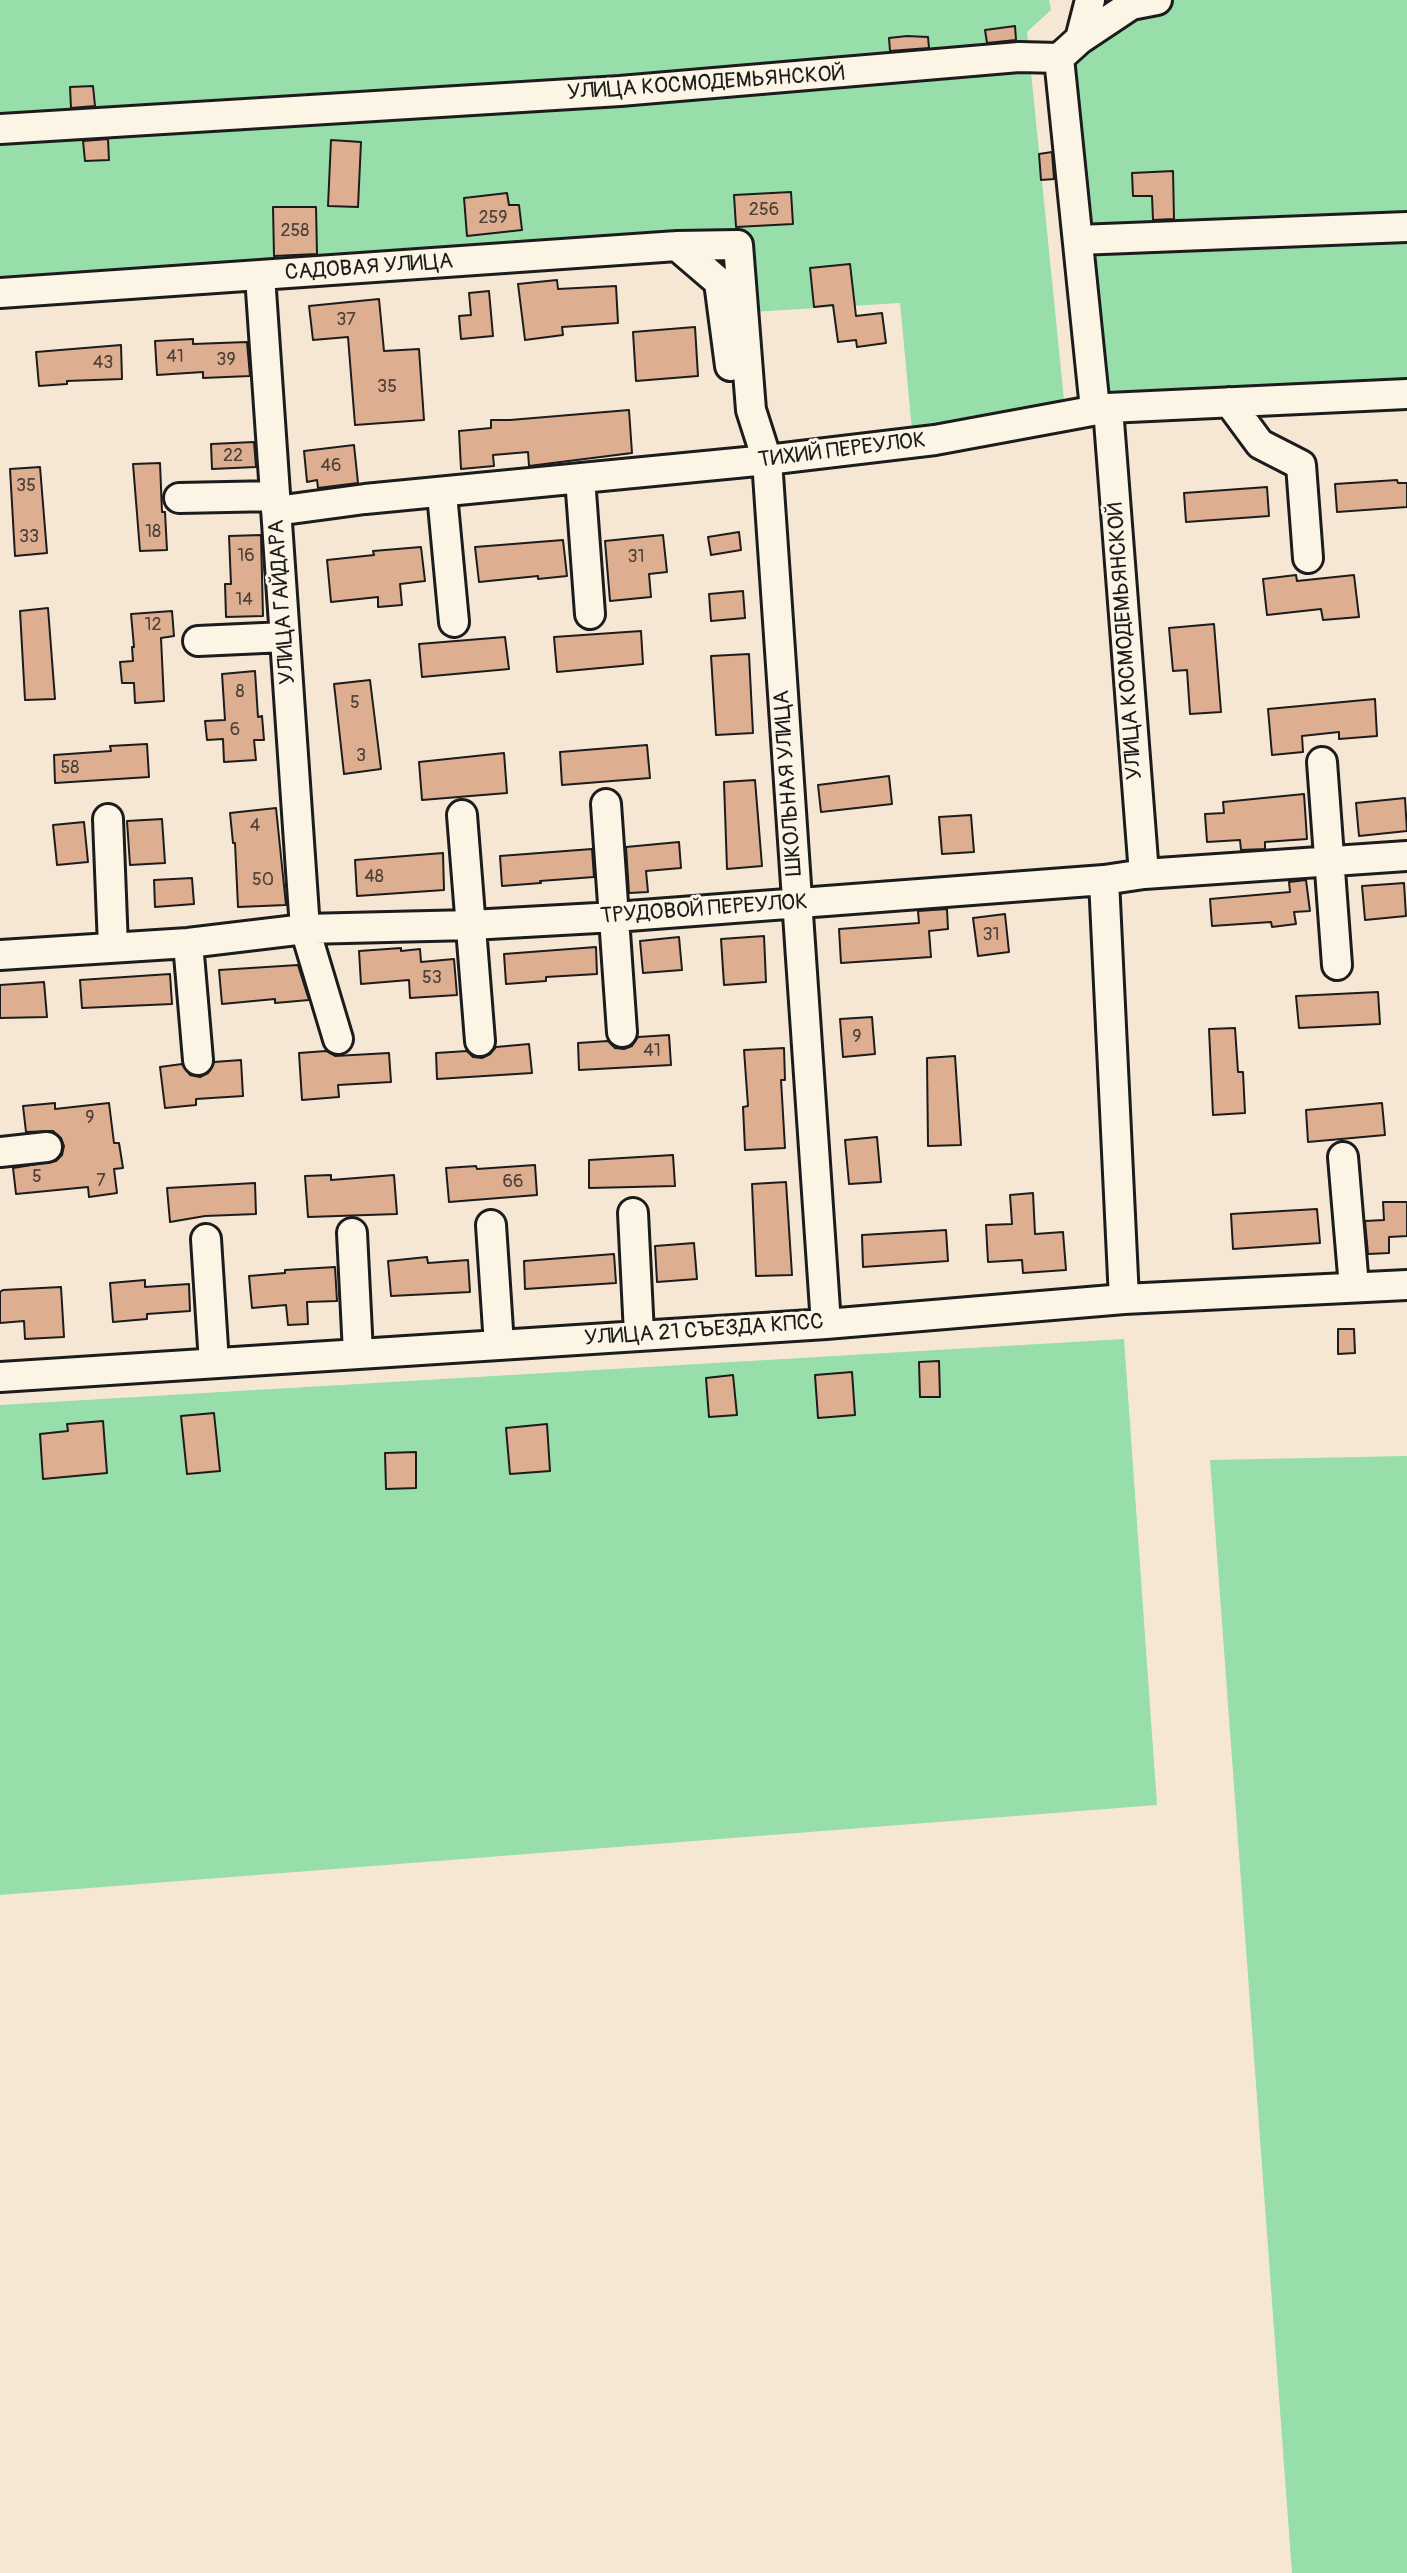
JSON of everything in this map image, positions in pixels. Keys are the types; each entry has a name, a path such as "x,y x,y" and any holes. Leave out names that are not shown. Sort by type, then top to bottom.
{"street":[{"path":"1080,39 1090,0"},
{"path":"1059,58 1080,39 1131,5 1157,0"},
{"name":"УЛИЦА КОСМОДЕМЬЯНСКОЙ","path":"0,129 620,91 1019,57 1059,58 1078,240 1101,408 1144,874"},
{"path":"1078,240 1407,227"},
{"name":"САДОВАЯ УЛИЦА","path":"0,293 677,246 738,245"},
{"name":"ШКОЛЬНАЯ УЛИЦА","path":"738,245 751,410 767,460 826,1324"},
{"path":"677,246 719,282 732,376 751,410"},
{"name":"УЛИЦА ГАЙДАРА","path":"260,276 305,929 338,1039"},
{"name":"ТИХИЙ ПЕРЕУЛОК","path":"179,498 276,504 442,494 935,440 1101,408 1407,394"},
{"path":"1229,402 1260,444 1301,465 1308,558"},
{"path":"580,478 590,614"},
{"path":"442,494 454,622"},
{"path":"198,641 285,637"},
{"path":"1322,762 1337,965"},
{"path":"606,804 622,1032"},
{"path":"462,815 480,1041"},
{"path":"108,819 113,947"},
{"name":"ТРУДОВОЙ ПЕРЕУЛОК","path":"0,955 188,943 305,929 471,925 615,917 1407,856"},
{"path":"1104,880 1124,1299"},
{"path":"188,943 198,1060"},
{"path":"0,1152 47,1147"},
{"path":"1343,1157 1354,1287"},
{"path":"633,1213 639,1334"},
{"path":"491,1225 499,1345"},
{"path":"352,1233 358,1353"},
{"path":"206,1239 214,1363"},
{"name":"УЛИЦА 21 СЪЕЗДА КПСС","path":"0,1377 826,1324 1124,1299 1407,1285"}],"green space":[{"path":"0,0 1049,0 1051,10 1027,32 1065,410 912,430 900,303 751,312 744,234 0,279"},
{"path":"1122,0 1407,0 1407,394 1108,408 1058,51"},
{"path":"1124,1339 1157,1805 0,1895 0,1405"},
{"path":"1407,1456 1407,2573 1292,2573 1210,1460"}],"building":[{"path":"1015,26 1016,40 987,43 985,30"},
{"path":"928,37 929,48 890,51 889,38"},
{"path":"93,86 95,106 71,108 70,87"},
{"path":"108,139 109,160 85,161 83,141"},
{"path":"331,140 361,142 358,207 328,206"},
{"path":"1052,152 1054,179 1041,180 1039,154"},
{"path":"1173,171 1174,219 1153,220 1152,196 1133,196 1132,173"},
{"path":"791,192 793,224 736,227 734,195"},
{"path":"507,193 509,205 519,205 522,230 467,236 464,198"},
{"path":"273,207 316,207 317,254 274,256"},
{"path":"850,264 856,316 882,313 886,343 857,347 856,340 838,342 833,305 814,307 810,268"},
{"path":"557,280 558,289 616,286 618,323 562,327 563,335 525,340 518,284"},
{"path":"489,291 493,336 461,339 459,316 471,315 469,293"},
{"path":"379,299 384,351 419,349 424,420 355,425 348,337 313,340 309,306"},
{"path":"695,327 698,376 636,381 633,332"},
{"path":"193,339 193,344 247,342 250,376 203,378 203,372 157,375 155,341"},
{"path":"121,345 122,379 67,381 67,384 39,386 36,352"},
{"path":"629,410 632,453 529,466 528,452 493,455 494,466 461,469 459,431 491,428 491,420"},
{"path":"254,442 256,467 212,469 211,444"},
{"path":"354,445 358,483 318,488 317,480 307,482 304,451"},
{"path":"160,463 167,550 140,551 133,464"},
{"path":"40,467 47,553 15,556 10,469"},
{"path":"1397,480 1398,483 1407,483 1407,507 1337,512 1335,484"},
{"path":"1267,487 1269,516 1186,522 1184,493"},
{"path":"739,532 741,550 711,555 708,537"},
{"path":"261,535 263,616 226,617 225,584 231,584 229,536"},
{"path":"663,535 667,572 649,574 651,597 610,601 605,541"},
{"path":"563,540 567,576 479,582 475,547"},
{"path":"421,547 425,581 400,584 402,605 378,607 378,597 331,602 327,560 374,555 373,551"},
{"path":"1296,575 1297,581 1354,575 1359,617 1323,620 1321,609 1267,615 1263,579"},
{"path":"743,591 745,618 711,621 709,594"},
{"path":"48,608 55,699 25,700 20,611"},
{"path":"172,611 174,636 161,638 164,701 135,703 134,683 122,683 120,662 133,661 131,614"},
{"path":"1214,624 1221,712 1190,714 1187,670 1173,671 1169,628"},
{"path":"641,631 643,664 557,672 554,637"},
{"path":"505,637 509,669 422,677 419,644"},
{"path":"749,654 753,733 716,735 711,656"},
{"path":"255,671 258,717 262,716 264,740 254,740 256,760 224,762 223,739 207,740 205,721 225,720 222,674"},
{"path":"370,680 381,769 344,774 334,684"},
{"path":"1375,699 1377,736 1339,739 1339,732 1302,736 1303,752 1272,755 1268,709"},
{"path":"147,744 149,777 55,783 54,755 111,751 110,746"},
{"path":"647,745 650,778 562,785 560,752"},
{"path":"504,753 507,793 422,800 419,762"},
{"path":"889,776 892,804 821,812 818,785"},
{"path":"755,780 762,866 727,869 724,782"},
{"path":"1304,794 1307,839 1265,842 1265,849 1241,850 1240,840 1207,842 1205,814 1224,813 1223,802"},
{"path":"1405,798 1407,831 1359,836 1356,803"},
{"path":"276,808 286,905 238,907 235,843 230,813"},
{"path":"971,815 974,852 942,854 939,817"},
{"path":"162,819 165,863 130,865 127,821"},
{"path":"84,822 88,862 57,865 53,825"},
{"path":"679,842 681,868 646,871 648,892 629,893 626,847"},
{"path":"592,849 594,877 502,886 500,856"},
{"path":"443,853 444,890 357,896 355,860"},
{"path":"192,878 194,904 155,907 154,880"},
{"path":"1306,880 1310,911 1294,912 1296,924 1272,927 1271,922 1212,926 1210,899 1290,892 1289,882"},
{"path":"1404,883 1406,916 1365,920 1362,886"},
{"path":"947,909 948,929 929,931 931,957 841,963 839,929 919,923 918,911"},
{"path":"1005,914 1009,952 978,956 973,918"},
{"path":"764,936 766,982 724,985 721,939"},
{"path":"679,937 682,970 643,973 640,941"},
{"path":"596,947 597,974 546,977 546,981 506,984 504,954"},
{"path":"401,948 401,951 420,949 421,962 454,959 457,995 410,998 409,980 361,984 359,951"},
{"path":"298,965 309,1000 275,1003 275,999 222,1004 219,970"},
{"path":"170,974 172,1004 82,1008 80,980"},
{"path":"44,982 47,1017 0,1018 0,985"},
{"path":"1378,992 1380,1024 1299,1028 1296,996"},
{"path":"872,1017 875,1054 843,1057 840,1019"},
{"path":"1235,1028 1238,1072 1243,1072 1245,1113 1213,1115 1209,1029"},
{"path":"669,1035 671,1065 579,1070 578,1043 608,1041 615,1048 624,1049 632,1046 638,1037"},
{"path":"529,1044 532,1073 437,1079 436,1053 467,1051 473,1057 482,1058 496,1047"},
{"path":"784,1048 785,1080 781,1080 785,1148 745,1150 743,1107 748,1106 744,1050"},
{"path":"326,1051 335,1056 389,1053 391,1082 338,1085 339,1097 302,1100 299,1053"},
{"path":"955,1056 961,1145 928,1146 927,1058"},
{"path":"241,1060 243,1096 196,1099 196,1105 165,1108 160,1067 182,1064 190,1075 200,1077 208,1073 214,1062"},
{"path":"55,1103 55,1109 109,1103 114,1143 119,1143 123,1168 114,1169 117,1193 89,1197 88,1187 16,1194 13,1168 56,1161 62,1155 64,1146 53,1131 26,1132 23,1106"},
{"path":"1382,1103 1385,1135 1308,1142 1306,1110"},
{"path":"877,1137 881,1182 849,1184 845,1140"},
{"path":"673,1155 675,1186 589,1188 589,1160"},
{"path":"535,1165 537,1195 449,1202 446,1168"},
{"path":"331,1175 331,1180 394,1175 397,1214 308,1217 305,1176"},
{"path":"786,1182 792,1275 756,1276 752,1184"},
{"path":"255,1183 256,1214 205,1216 170,1222 167,1188"},
{"path":"1033,1193 1035,1234 1063,1232 1066,1270 1023,1273 1022,1260 988,1262 986,1225 1012,1224 1010,1195"},
{"path":"1383,1202 1407,1202 1407,1236 1389,1237 1389,1253 1368,1254 1365,1221 1384,1220"},
{"path":"1317,1209 1320,1243 1233,1249 1231,1214"},
{"path":"946,1230 948,1261 863,1267 862,1235"},
{"path":"694,1243 697,1279 657,1282 655,1246"},
{"path":"614,1254 616,1283 525,1289 524,1261"},
{"path":"427,1257 428,1263 468,1260 470,1292 391,1296 388,1261"},
{"path":"335,1267 337,1301 307,1302 308,1324 288,1325 286,1305 252,1308 249,1276"},
{"path":"145,1280 145,1287 189,1284 190,1311 147,1314 147,1319 113,1322 110,1283"},
{"path":"61,1287 64,1337 25,1339 24,1321 0,1323 0,1292 3,1290"},
{"path":"1338,1329 1354,1329 1355,1353 1338,1354"},
{"path":"939,1361 940,1397 920,1397 919,1362"},
{"path":"852,1372 855,1415 818,1418 815,1375"},
{"path":"733,1375 737,1415 709,1417 706,1378"},
{"path":"214,1413 220,1471 187,1474 181,1416"},
{"path":"103,1421 107,1473 43,1479 40,1434 68,1431 67,1424"},
{"path":"547,1424 550,1471 510,1474 506,1428"},
{"path":"416,1452 416,1488 386,1489 385,1453"}]}
